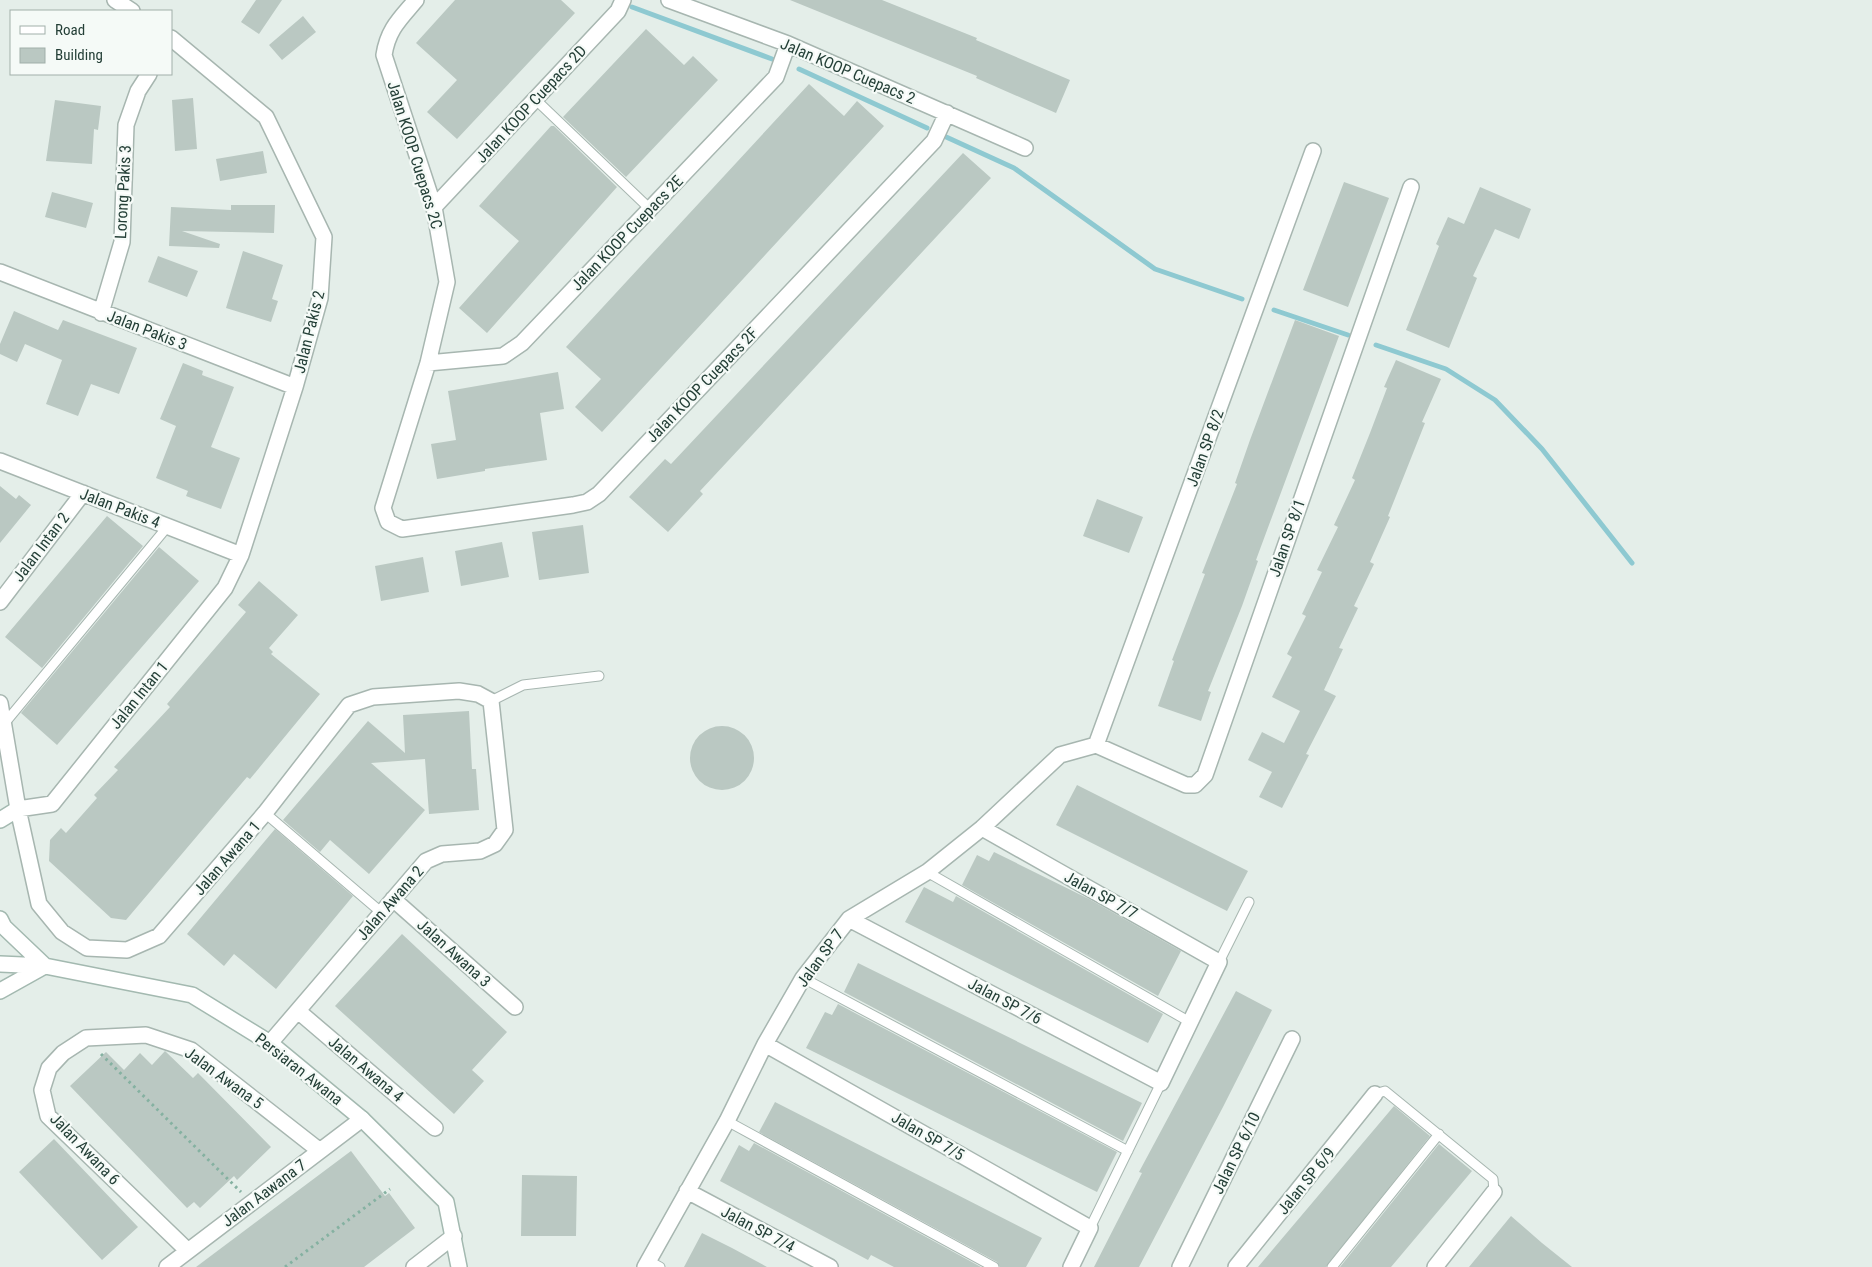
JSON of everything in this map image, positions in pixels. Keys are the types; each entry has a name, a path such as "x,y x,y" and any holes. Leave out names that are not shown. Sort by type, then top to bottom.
{"street":[{"path":"115,0 130,10"},
{"name":"Jalan KOOP Cuepacs 2C","path":"388,522 383,508 428,363 447,282 434,207 384,55 386,38 394,25 416,0"},
{"name":"Jalan KOOP Cuepacs 2D","path":"434,207 618,11 623,0"},
{"name":"Jalan KOOP Cuepacs 2","path":"669,0 788,44 1025,148"},
{"name":"Jalan Pakis 2","path":"172,40 266,117 324,237 320,298 295,387 241,554"},
{"name":"Jalan KOOP Cuepacs 2E","path":"428,363 503,356 522,343 776,77 788,44"},
{"name":"Lorong Pakis 3","path":"101,313 122,242 126,125 138,91 148,75"},
{"name":"Jalan KOOP Cuepacs 2F","path":"388,522 402,529 573,505 587,502 599,494 934,141 947,113"},
{"name":"Jalan SP 8/2","path":"1096,745 1313,152"},
{"name":"Jalan SP 8/1","path":"1096,745 1186,785 1196,786 1204,775 1411,187"},
{"name":"Jalan Pakis 3","path":"0,272 101,313 295,387"},
{"name":"Jalan Pakis 4","path":"0,461 241,554"},
{"name":"Jalan Intan 2","path":"0,602 83,493"},
{"name":"Jalan Intan 1","path":"18,809 52,804 225,588 241,554"},
{"name":"Jalan Awana 1","path":"18,809 39,904 62,932 88,948 127,950 159,936 266,813 349,705 373,697 459,691 478,694 491,701"},
{"name":"Jalan Awana 2","path":"270,1043 426,861 442,854 480,851 495,844 505,830 491,701"},
{"path":"0,704 18,809"},
{"name":"Jalan SP 7","path":"651,1265 687,1191 727,1121 765,1044 803,978 849,919 927,872 982,828 1060,755 1096,745"},
{"path":"0,804 18,809"},
{"path":"0,820 18,809"},
{"name":"Jalan SP 7/7","path":"982,828 1220,962"},
{"name":"Jalan Awana 3","path":"393,899 514,1007"},
{"path":"0,919 4,927 44,966 0,991"},
{"name":"Jalan SP 7/6","path":"849,919 1160,1083"},
{"path":"1160,1083 1220,962"},
{"name":"Persiaran Awana","path":"0,964 44,966 192,995 270,1043 362,1119 446,1202 459,1267"},
{"name":"Jalan Awana 4","path":"298,1011 435,1128"},
{"name":"Jalan Awana 5","path":"86,1038 146,1035 191,1050 320,1151"},
{"name":"Jalan Awana 6","path":"86,1038 63,1053 49,1068 42,1090 48,1116 188,1251"},
{"name":"Jalan SP 6/10","path":"1180,1267 1292,1039"},
{"name":"Jalan SP 7/5","path":"765,1044 1090,1228"},
{"name":"Jalan SP 6/9","path":"1236,1267 1376,1094"},
{"name":"Jalan Aawana 7","path":"167,1267 362,1119"},
{"name":"Jalan SP 7/4","path":"687,1191 830,1267"},
{"path":"1435,1267 1494,1192"},
{"path":"1071,1267 1090,1228"},
{"path":"414,1267 454,1236"}],"lane":[{"path":"535,99 650,209"},
{"path":"4,724 168,526"},
{"path":"491,701 523,685 600,676"},
{"path":"266,813 382,912"},
{"path":"927,872 1190,1022"},
{"path":"1220,962 1249,902"},
{"path":"803,978 1128,1151"},
{"path":"1090,1228 1160,1083"},
{"path":"1376,1094 1385,1091 1439,1134 1493,1179 1494,1192"},
{"path":"727,1121 994,1267"},
{"path":"1332,1267 1439,1134"}],"path":[{"path":"86,1038 252,1203"},
{"path":"284,1267 390,1189"}],"building":[{"path":"256,0 282,0 259,34 241,22"},
{"path":"455,0 561,0 575,13 457,139 427,112 457,80 416,43"},
{"path":"790,0 882,0 977,38 976,40 1070,80 1056,113 976,78 977,76"},
{"path":"303,16 316,32 282,60 269,45"},
{"path":"646,29 684,65 693,56 718,80 626,177 563,117"},
{"path":"809,84 844,116 857,101 884,126 602,432 575,407 601,379 566,347"},
{"path":"193,98 197,149 175,151 172,100"},
{"path":"55,100 101,106 98,130 94,129 92,164 46,161"},
{"path":"551,126 554,126 617,187 487,333 459,308 519,241 479,206"},
{"path":"263,151 267,173 220,181 216,159"},
{"path":"963,153 991,178 700,491 703,494 668,532 629,497 665,459 671,464"},
{"path":"1344,182 1389,198 1348,307 1303,290"},
{"path":"1480,187 1531,209 1519,239 1495,229 1473,276 1477,278 1449,348 1406,330 1439,246 1436,244 1448,217 1464,224"},
{"path":"52,192 93,203 86,228 45,217"},
{"path":"231,205 275,205 274,233 182,231 220,244 219,248 169,246 171,207 231,210"},
{"path":"243,251 283,265 272,299 278,301 271,322 226,308"},
{"path":"158,256 198,271 187,297 148,282"},
{"path":"14,311 58,330 63,320 137,348 119,394 91,384 78,416 46,404 62,360 25,344 17,362 0,354 0,344"},
{"path":"1295,320 1339,336 1256,560 1258,561 1242,606 1208,691 1211,692 1201,721 1158,706 1174,661 1172,660 1205,574 1202,573 1237,484 1235,483 1250,440"},
{"path":"1396,360 1441,379 1422,422 1425,423 1388,516 1390,517 1370,562 1374,564 1354,606 1358,608 1339,648 1343,649 1324,690 1336,696 1306,754 1309,755 1282,808 1259,797 1272,772 1248,760 1262,732 1284,743 1300,711 1272,697 1292,657 1287,654 1306,616 1302,614 1322,572 1317,570 1338,527 1334,525 1355,480 1352,478 1387,388 1384,387"},
{"path":"183,363 203,371 202,375 234,387 211,447 240,458 221,509 186,496 188,491 156,478 176,426 160,419"},
{"path":"558,372 564,409 540,413 547,460 485,469 485,471 437,479 431,444 456,440 448,391"},
{"path":"0,486 16,499 19,495 31,505 0,543"},
{"path":"1097,499 1143,517 1129,553 1083,536"},
{"path":"107,516 143,546 42,668 5,637"},
{"path":"583,525 589,573 539,580 532,532"},
{"path":"502,542 509,577 461,586 455,551"},
{"path":"159,547 199,581 57,745 21,713"},
{"path":"423,557 429,592 381,601 375,566"},
{"path":"259,581 298,615 269,648 273,652 271,654 320,694 250,779 247,777 126,920 111,918 49,861 50,840 61,828 66,833 97,798 94,795 118,770 114,767 170,707 167,704 246,612 238,605"},
{"path":"469,711 472,769 476,769 479,810 429,814 425,759 371,763 425,810 369,874 330,840 320,852 283,820 368,721 405,753 403,715"},
{"path":"716,726 728,726 745,735 752,746 754,758 752,770 745,781 728,790 716,790 704,785 695,776 690,764 690,752 695,740 704,731"},
{"path":"1077,785 1248,871 1227,911 1056,825"},
{"path":"275,829 353,896 276,989 234,954 224,966 187,934"},
{"path":"994,852 1089,899 1181,951 1158,996 962,885 977,855 989,861"},
{"path":"924,887 953,902 956,896 1163,1014 1148,1043 905,922"},
{"path":"402,934 507,1032 472,1070 484,1081 454,1114 335,1006"},
{"path":"858,963 1142,1103 1123,1141 844,992"},
{"path":"1236,991 1272,1010 1223,1107 1139,1267 1094,1267 1142,1173 1139,1172"},
{"path":"838,1004 1117,1152 1097,1192 806,1048 825,1012 832,1015"},
{"path":"165,1051 193,1078 198,1073 271,1147 237,1180 234,1176 200,1208 194,1202 187,1208 70,1086 106,1052 124,1070 140,1053 152,1065"},
{"path":"775,1102 1042,1238 1026,1267 1000,1267 997,1262 759,1132"},
{"path":"1394,1106 1430,1136 1326,1267 1258,1267"},
{"path":"54,1139 138,1227 102,1260 19,1172"},
{"path":"754,1143 981,1267 894,1267 871,1255 868,1260 720,1181 739,1145 749,1151"},
{"path":"1439,1144 1472,1171 1391,1267 1340,1267"},
{"path":"351,1151 385,1196 389,1193 415,1228 364,1267 196,1267"},
{"path":"522,1175 577,1176 576,1236 521,1236"},
{"path":"1511,1216 1542,1243 1572,1267 1469,1267"},
{"path":"702,1233 732,1248 767,1267 684,1267"}],"waterway":[{"path":"632,7 772,59"},
{"path":"799,69 927,128"},
{"path":"944,136 1014,168 1155,269 1242,299"},
{"path":"1274,310 1348,335"},
{"path":"1376,345 1446,369 1495,400 1542,449 1632,563"}]}
